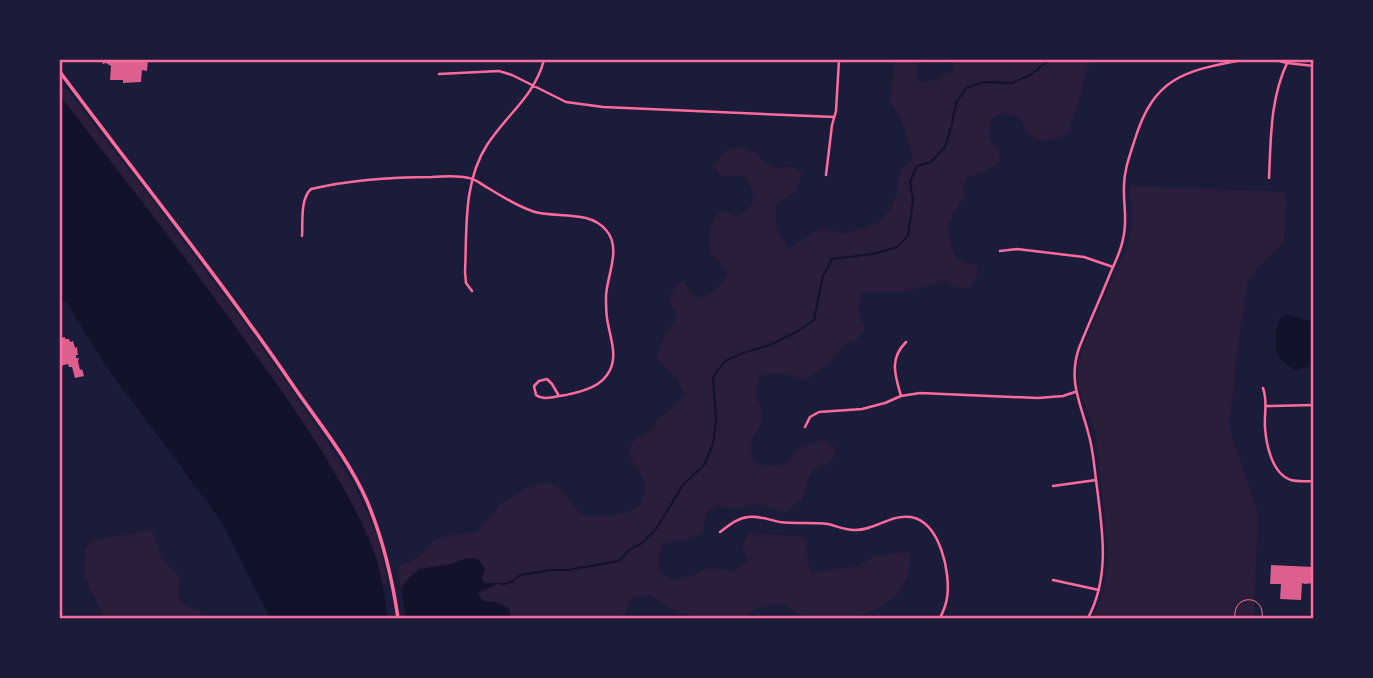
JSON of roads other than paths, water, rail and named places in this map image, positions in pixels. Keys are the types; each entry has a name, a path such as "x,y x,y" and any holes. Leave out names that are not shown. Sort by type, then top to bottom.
{"main road":[{"path":"60,72 265,344 345,462 366,498 382,540 398,618"}],"street":[{"path":"472,291 466,283 465,272 472,178 495,133 526,98 544,60"},
{"path":"825,175 837,101 839,60"},
{"path":"1088,618 1099,590 1104,545 1089,434 1074,379 1076,357 1120,251 1126,222 1124,184 1127,165 1148,106 1165,86 1191,71 1242,60"},
{"path":"1276,60 1314,66"},
{"path":"1269,178 1274,103 1287,63"},
{"path":"439,74 499,71 566,102 603,107 834,117"},
{"path":"302,236 304,201 311,189 398,177 472,178 531,211 592,220 605,229 614,248 606,294 613,364 599,384 586,390 559,396 544,399 534,393 534,386 539,380 547,379 559,396"},
{"path":"1000,251 1017,249 1084,257 1113,267"},
{"path":"901,396 894,360 898,350 906,342"},
{"path":"1263,388 1267,399 1265,425 1268,444 1276,467 1283,476 1293,481 1314,481"},
{"path":"805,427 810,417 819,412 862,410 901,396 930,393 1051,398 1076,393"},
{"path":"1267,406 1314,405"},
{"path":"1053,486 1096,480"},
{"path":"720,532 747,517 787,523 826,524 853,530 865,529 898,517 918,520 926,524 937,537 942,554 948,582 947,600 940,618"},
{"path":"1053,580 1099,590"}],"lane":[{"path":"1235,618 1237,606 1248,600 1261,606 1262,618"}],"waterway":[{"path":"499,584 512,582 520,575 619,561 629,550 642,543 656,529 683,485 704,465 713,444 716,421 713,377 725,361 770,345 814,320 823,276 832,259 873,254 897,247 908,236 913,200 910,182 917,166 931,162 945,147 956,103 966,88 983,82 1012,83 1032,74 1049,60"}]}
